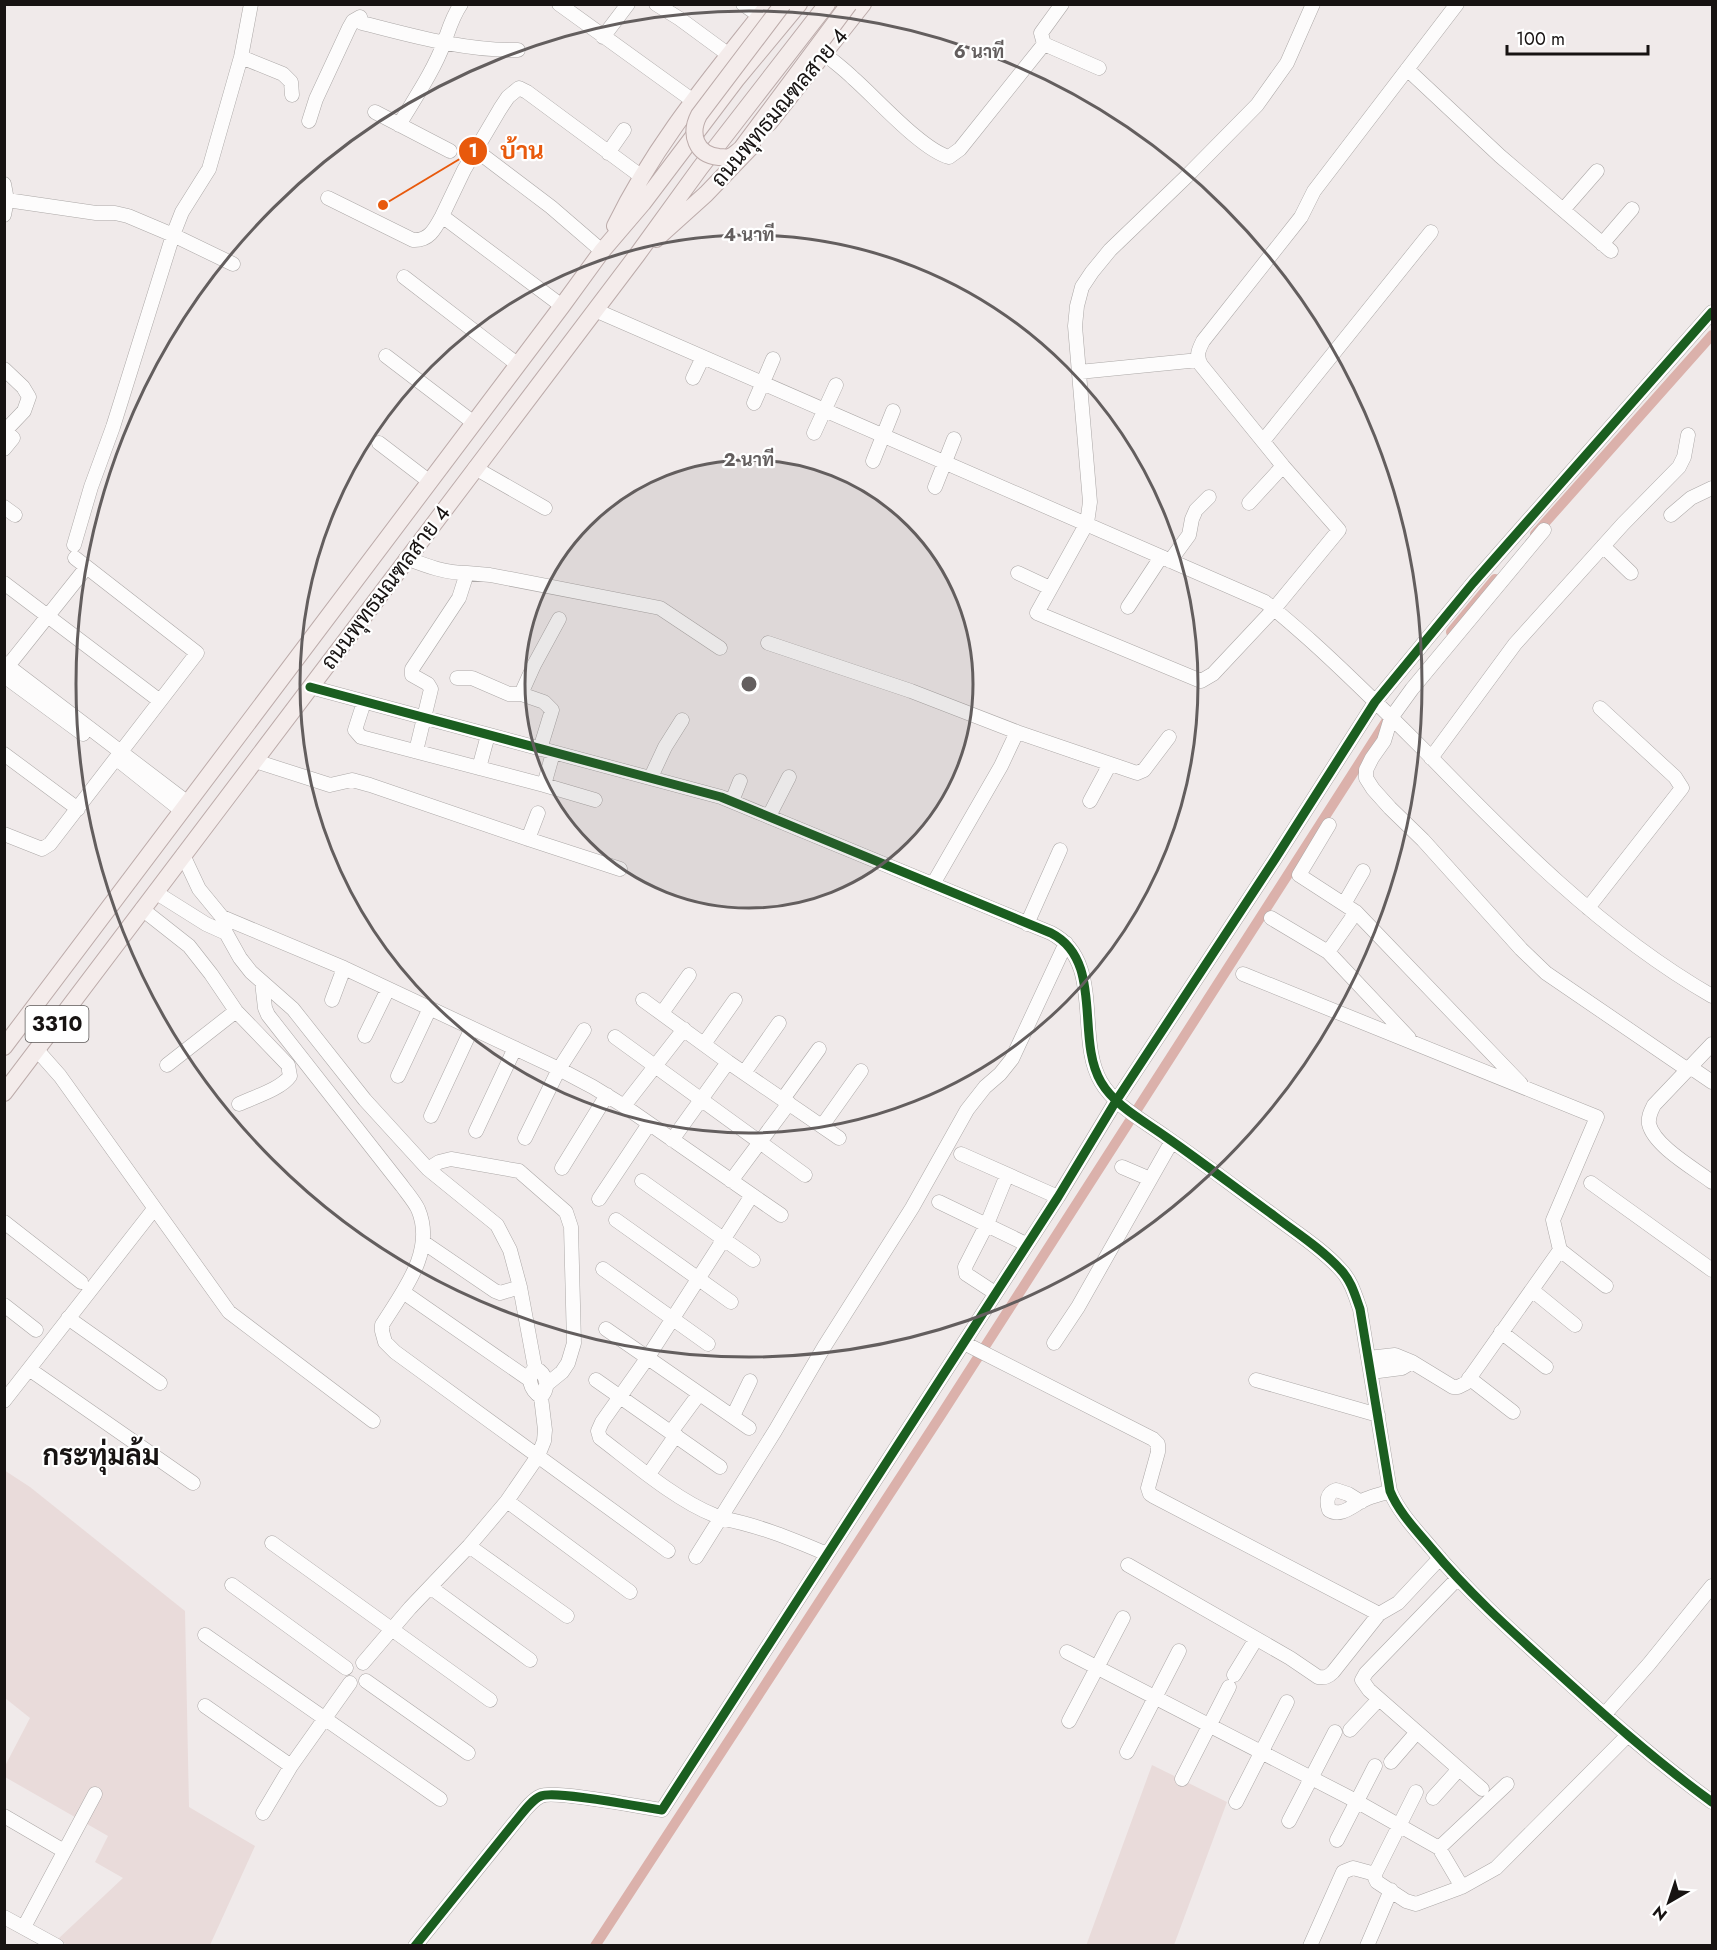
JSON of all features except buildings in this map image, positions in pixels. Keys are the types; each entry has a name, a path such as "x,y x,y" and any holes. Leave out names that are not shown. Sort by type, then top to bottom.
{"main road":[{"path":"783,4 699,115 694,125 694,134 696,143 706,152 715,156 729,157 741,149 849,4"},
{"name":"ถนนพุทธมณฑลสาย 4","path":"4,1047 604,248 643,203 736,80 799,4"},
{"name":"ถนนพุทธมณฑลสาย 4","path":"4,1093 637,255 700,168 827,4"},
{"name":"ถนนพุทธมณฑลสาย 4","path":"637,255 677,222 750,149 863,4"},
{"name":"ถนนพุทธมณฑลสาย 4","path":"604,248 659,147 692,100 764,10"},
{"path":"92,931 137,916"}],"street":[{"path":"4,834 42,849 50,844 197,653 86,568 74,551 91,487 113,427 173,235 182,212 209,169 241,57 251,4"},
{"path":"399,125 428,76 444,43 451,20 461,4"},
{"path":"560,4 692,100"},
{"path":"603,37 628,4"},
{"path":"656,4 729,55"},
{"path":"743,4 764,10"},
{"path":"1044,44 1041,33 1062,4"},
{"path":"1313,4 1287,63 1257,105 1110,250 1082,287 1077,306 1075,326 1090,502 1087,523 1037,613 1201,681 1213,674 1274,609 1339,530 1207,374 1198,360 1198,351 1203,341 1301,216 1314,191 1456,4"},
{"path":"309,121 349,28 360,17 362,23 444,43 518,50"},
{"path":"825,54 911,132 940,155 949,157 960,149 1044,44"},
{"path":"1044,44 1099,68"},
{"path":"241,57 284,74 291,82 292,95"},
{"path":"1407,69 1500,156 1607,248 1632,209"},
{"path":"328,198 413,240 421,241 432,233 464,170 500,109 508,97 519,88 642,177"},
{"path":"375,112 450,151"},
{"path":"608,153 624,130"},
{"path":"477,151 604,248"},
{"path":"1563,210 1597,171"},
{"path":"4,184 7,200 4,214"},
{"path":"7,200 96,213 115,213 143,222 233,264"},
{"path":"442,216 562,306"},
{"path":"1263,441 1431,232"},
{"path":"404,277 517,364"},
{"path":"595,310 1265,602 1329,657 1522,850 1588,908 1676,976 1713,996"},
{"path":"416,1946 515,1822 541,1796 560,1795 662,1810 827,1554 971,1347 1026,1244 1125,1107 1275,859 1384,711 1402,671 1473,582 1713,312"},
{"path":"386,356 474,423"},
{"path":"693,378 703,357"},
{"path":"754,403 773,359"},
{"path":"1079,372 1198,360"},
{"path":"4,369 23,387 29,397 24,411 5,431 13,438 4,449"},
{"path":"814,433 836,385"},
{"path":"873,461 893,411"},
{"path":"1431,758 1515,644 1603,546 1679,467 1684,457 1688,435"},
{"path":"935,488 954,439"},
{"path":"379,443 430,482"},
{"path":"1249,503 1283,466"},
{"path":"475,468 545,508"},
{"path":"1671,515 1691,498 1713,488"},
{"path":"1128,607 1166,559 1189,535 1196,510 1209,498"},
{"path":"1544,530 1412,689 1384,711 1383,741 1366,770 1366,778 1373,789 1423,840 1521,950 1546,972 1689,1069 1713,1082"},
{"path":"1603,546 1631,573"},
{"path":"406,558 434,569 453,573 490,575 660,608 720,648"},
{"path":"86,568 6,669 185,807"},
{"path":"416,751 430,687 412,675 412,669 459,598 467,573"},
{"path":"1018,573 1050,588"},
{"path":"4,583 160,701"},
{"path":"521,694 559,619"},
{"path":"768,643 911,691 1017,732 1137,773 1141,772 1169,736"},
{"path":"457,678 472,678 508,694 521,694 544,702 552,710 544,785"},
{"path":"310,687 651,777 732,801 1051,933 1066,943 1076,956 1083,976 1093,1061 1106,1090 1125,1107 1316,1247 1340,1268 1350,1282 1360,1309 1390,1491 1398,1508 1458,1578 1499,1619 1608,1710 1627,1736 1677,1777 1713,1802"},
{"path":"364,702 355,726 357,734 361,737 595,800"},
{"path":"1588,908 1682,788 1675,777 1600,708"},
{"path":"651,777 665,747 682,720"},
{"path":"933,884 1001,766 1017,732"},
{"path":"479,768 488,735"},
{"path":"4,753 78,809"},
{"path":"255,761 330,785 345,780 361,782 621,869"},
{"path":"1090,801 1110,764"},
{"path":"770,816 789,777"},
{"path":"732,801 740,781"},
{"path":"528,839 538,813"},
{"path":"1329,825 1299,874 1350,908 1525,1088"},
{"path":"1027,924 1060,850"},
{"path":"183,855 199,889 222,917 226,933 240,958 262,982 293,1009 365,1100 428,1169 497,1225 510,1250 520,1287 533,1374"},
{"path":"1328,952 1350,908 1363,871"},
{"path":"155,892 206,924 226,933"},
{"path":"137,916 189,946 236,1011 283,1059 290,1071 290,1076 281,1085 239,1104"},
{"path":"222,917 344,968 559,1069 624,1106 781,1215"},
{"path":"1270,918 1328,952 1413,1042"},
{"path":"696,1557 717,1517 775,1431 824,1347 912,1208 967,1110 985,1086 1000,1074 1012,1059 1066,943"},
{"path":"332,1000 344,968"},
{"path":"1242,974 1597,1117 1553,1220 1560,1250 1606,1286"},
{"path":"662,1013 689,975"},
{"path":"262,982 268,1015 417,1208 423,1226 423,1242 417,1267 382,1325 385,1342 447,1391 668,1551"},
{"path":"366,1036 388,989"},
{"path":"643,1000 839,1138"},
{"path":"704,1044 735,1000"},
{"path":"398,1076 430,1008"},
{"path":"167,1065 236,1011"},
{"path":"744,1073 779,1023"},
{"path":"431,1116 472,1028"},
{"path":"624,1106 684,1029"},
{"path":"525,1138 559,1069 584,1030"},
{"path":"615,1037 805,1175"},
{"path":"1713,1044 1654,1105 1649,1115 1649,1124 1663,1145 1713,1182"},
{"path":"476,1131 515,1048"},
{"path":"731,1181 760,1142 819,1049"},
{"path":"37,1050 60,1076 229,1312 374,1421"},
{"path":"672,1140 728,1062"},
{"path":"822,1126 861,1071"},
{"path":"562,1168 607,1095"},
{"path":"599,1199 649,1124"},
{"path":"1054,1343 1172,1141"},
{"path":"961,1154 1058,1197"},
{"path":"428,1169 439,1162 451,1159 519,1171 568,1216 571,1227 574,1343 568,1364 544,1391"},
{"path":"1122,1167 1150,1179"},
{"path":"988,1289 966,1274 965,1267 987,1224 1007,1175"},
{"path":"642,1181 753,1260"},
{"path":"1591,1183 1713,1270"},
{"path":"752,1195 648,1357 599,1428 598,1435 690,1504 717,1517 780,1534 827,1554"},
{"path":"939,1202 1026,1244"},
{"path":"4,1401 154,1209"},
{"path":"616,1220 731,1302"},
{"path":"4,1222 81,1282"},
{"path":"423,1242 495,1291 500,1293 520,1287"},
{"path":"1370,1365 1402,1368 1412,1362 1453,1387 1466,1383 1560,1250"},
{"path":"603,1269 708,1344"},
{"path":"1532,1290 1575,1325"},
{"path":"363,1663 507,1501 538,1456 544,1441 543,1374 533,1374 403,1292"},
{"path":"4,1305 36,1330"},
{"path":"68,1318 160,1383"},
{"path":"606,1329 749,1428"},
{"path":"1501,1332 1546,1367"},
{"path":"971,1347 1154,1438 1158,1444 1158,1452 1148,1488 1153,1496 1379,1614"},
{"path":"29,1369 193,1484"},
{"path":"1469,1378 1513,1412"},
{"path":"596,1380 720,1467"},
{"path":"1256,1380 1378,1415"},
{"path":"733,1416 750,1381"},
{"path":"649,1474 699,1394"},
{"path":"1361,1502 1390,1491"},
{"path":"507,1501 630,1592"},
{"path":"272,1544 490,1700"},
{"path":"469,1546 567,1616"},
{"path":"1128,1565 1318,1677 1324,1677 1333,1672 1379,1614 1398,1603 1440,1558"},
{"path":"1458,1578 1366,1673 1362,1680 1363,1684 1379,1699 1482,1789"},
{"path":"232,1585 346,1668"},
{"path":"1608,1710 1713,1586"},
{"path":"430,1587 530,1660"},
{"path":"1069,1721 1123,1618"},
{"path":"205,1635 440,1799"},
{"path":"1182,1779 1256,1639"},
{"path":"1127,1752 1179,1651"},
{"path":"1067,1652 1356,1801 1439,1848 1462,1887"},
{"path":"354,1662 363,1663 369,1672 366,1681 356,1685 350,1683 345,1674 346,1668 354,1662"},
{"path":"366,1681 468,1753"},
{"path":"262,1813 291,1766 350,1683"},
{"path":"1350,1730 1379,1699"},
{"path":"1236,1803 1287,1702"},
{"path":"206,1706 291,1766"},
{"path":"1289,1821 1335,1732"},
{"path":"1391,1762 1417,1732"},
{"path":"1416,1792 1375,1878 1377,1882 1406,1901 1416,1904 1462,1887 1496,1868 1627,1736"},
{"path":"1337,1840 1375,1766"},
{"path":"1433,1798 1459,1769"},
{"path":"1439,1848 1508,1784"},
{"path":"24,1927 95,1794"},
{"path":"4,1816 64,1851"},
{"path":"1310,1946 1343,1872 1353,1868 1375,1874"},
{"path":"1367,1946 1391,1890"},
{"path":"4,1917 57,1946"}],"shaded area":[{"path":"4,1470 30,1487 185,1611 189,1807 255,1846 210,1945 69,1946 58,1939 123,1878 95,1862 108,1836 5,1777 5,1766 30,1718 5,1698"},
{"path":"1152,1765 1227,1802 1174,1945 1086,1946"}],"waterway":[{"path":"1535,534 1712,335"},
{"path":"1451,632 1495,579"},
{"path":"595,1946 941,1415 1389,717"}],"cycle path":[{"path":"415,1946 537,1798 563,1795 662,1810 1058,1197 1116,1101 1375,702 1473,583 1712,312"},
{"path":"310,687 721,797 1051,933 1068,946 1078,962 1084,981 1094,1064 1107,1091 1130,1112 1316,1247 1333,1261 1347,1278 1360,1309 1390,1491 1414,1529 1445,1565 1503,1623 1629,1736 1712,1802"}],"place":[{"name":"บ้าน","path":"383,205"}],"district":[{"name":"กระทุ่มล้ม","path":"101,1455"}]}
